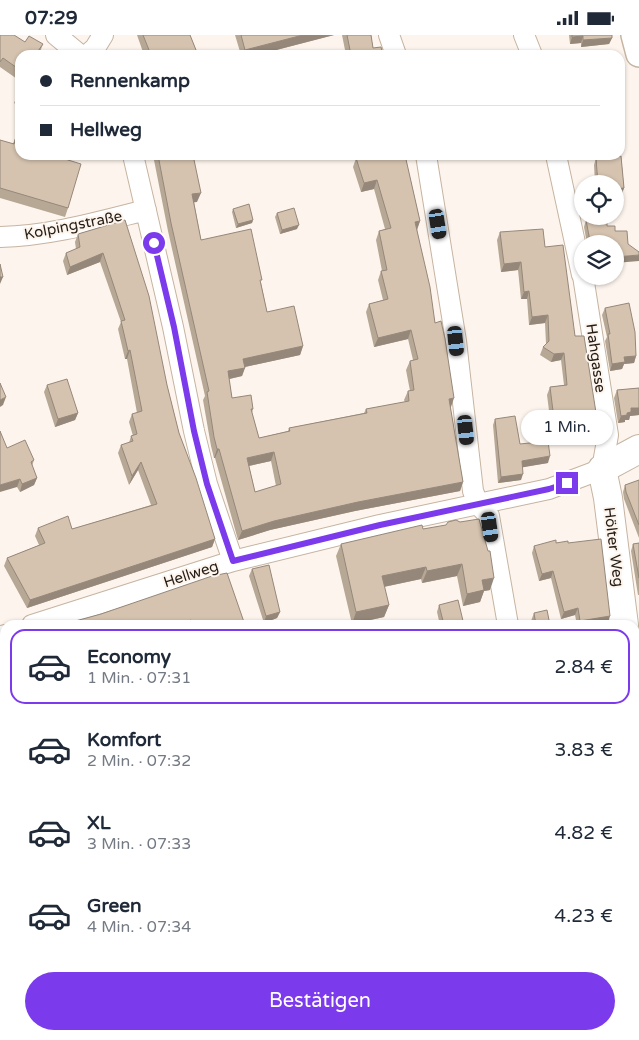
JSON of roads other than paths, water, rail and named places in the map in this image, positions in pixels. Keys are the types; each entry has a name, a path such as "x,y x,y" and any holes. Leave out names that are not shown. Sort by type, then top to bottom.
{"main road":[{"name":"Hellweg","path":"602,469 639,449"},
{"name":"Hölter Weg","path":"602,469 608,498 623,620"}],"street":[{"path":"93,50 103,35"},
{"path":"388,35 394,50"},
{"path":"524,35 530,50"},
{"path":"634,35 639,54"},
{"path":"57,36 74,50"},
{"path":"134,160 174,327 194,431 207,484 233,561"},
{"path":"427,160 456,341 474,491 478,504 489,516 507,620"},
{"name":"Hahgasse","path":"557,160 574,236"},
{"name":"Kolpingstraße","path":"0,237 15,237 70,229 146,210"},
{"name":"Hahgasse","path":"584,285 608,435 602,469"},
{"name":"Hellweg","path":"54,620 233,561 380,525 549,489 602,469"}]}
